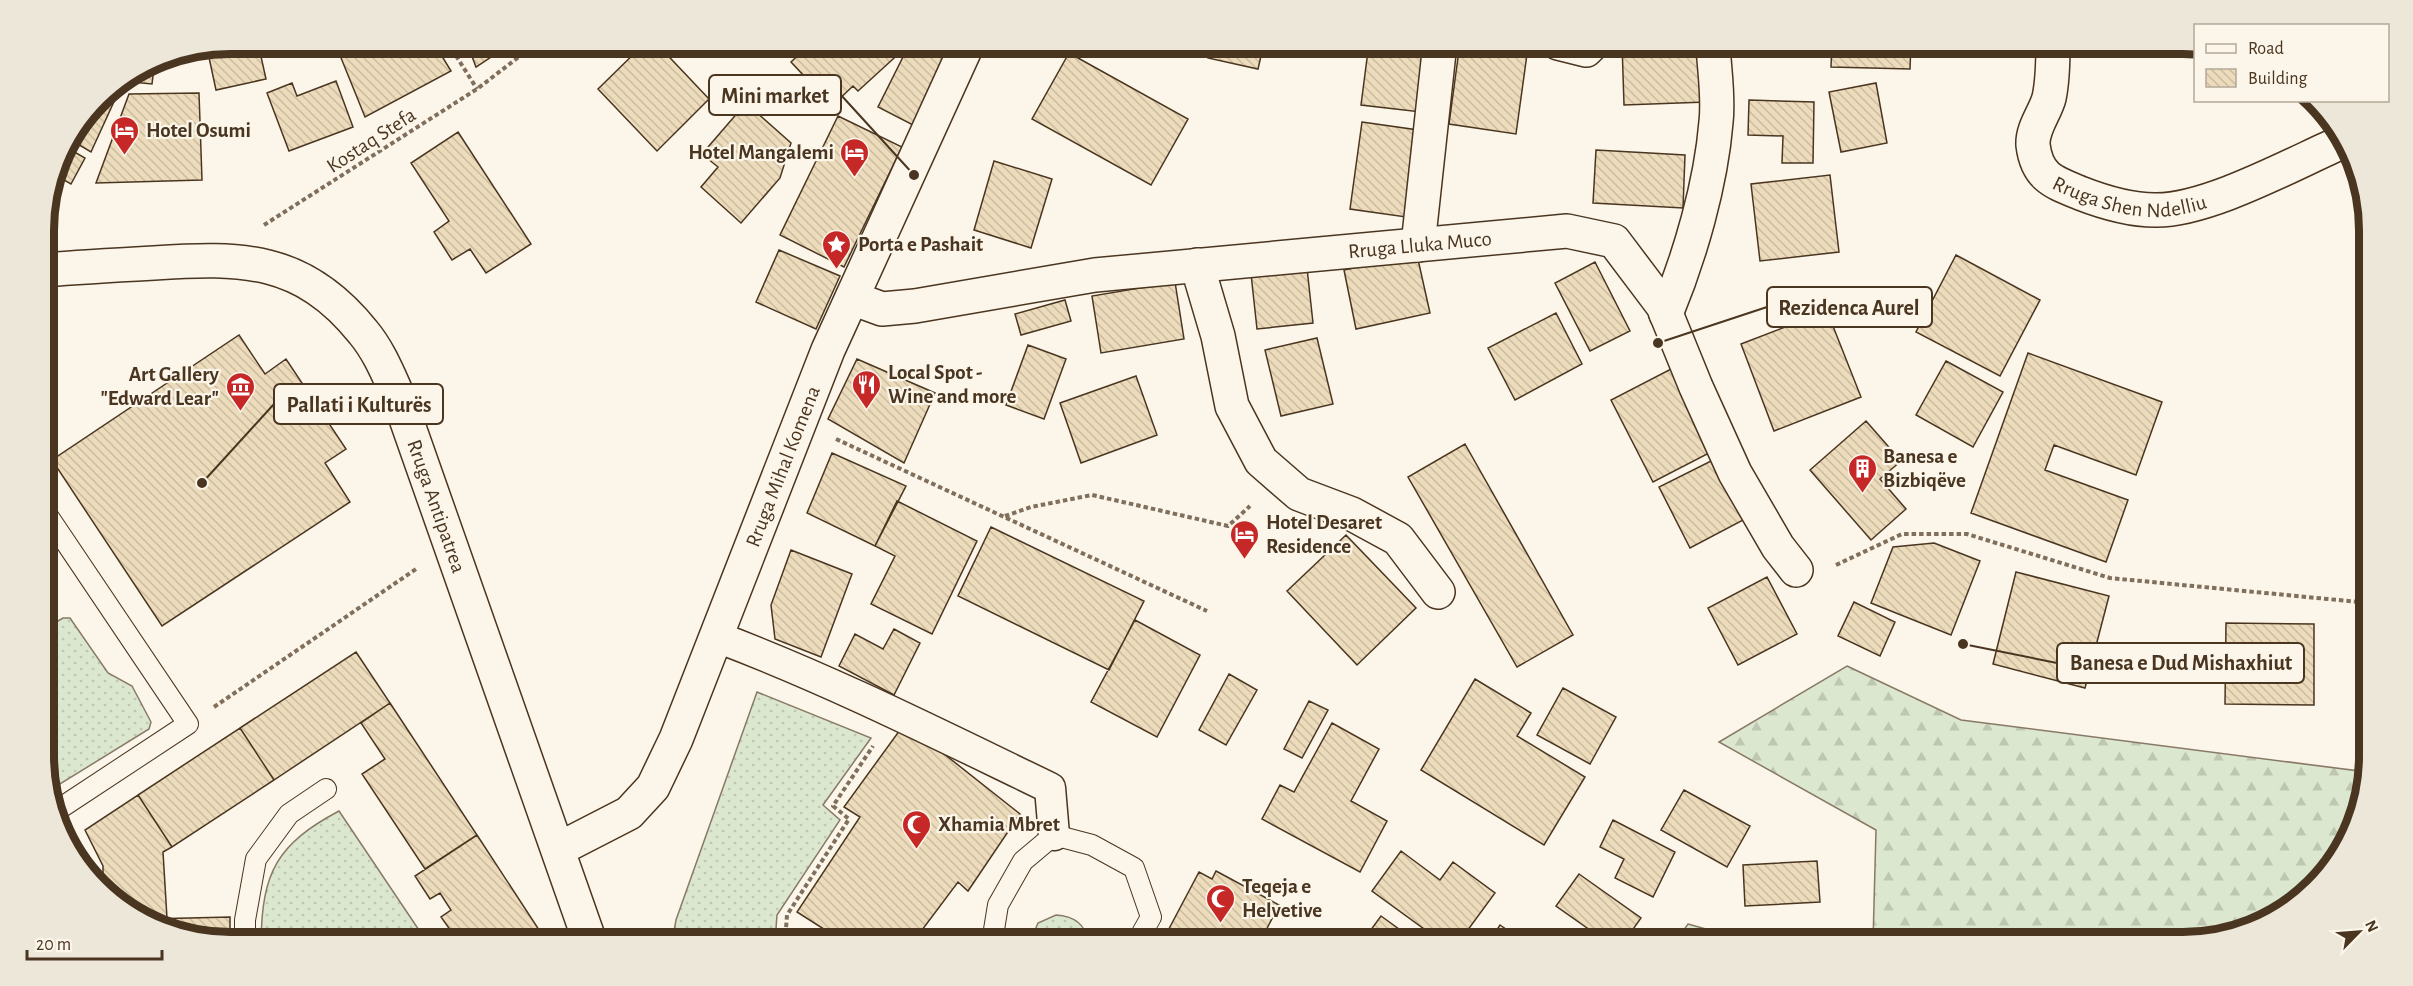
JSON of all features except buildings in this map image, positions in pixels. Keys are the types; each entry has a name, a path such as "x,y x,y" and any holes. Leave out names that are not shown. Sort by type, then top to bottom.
{"street":[{"name":"Rruga Mihal Komena","path":"559,849 629,813 653,787 676,739 800,423 852,298 963,54"},
{"path":"1418,245 1439,54"},
{"path":"1666,314 1689,257 1713,150 1717,120 1714,54"},
{"name":"Rruga Shen Ndelliu","path":"2053,54 2049,99 2034,134 2033,144 2037,160 2044,175 2055,183 2104,202 2155,210 2196,205 2336,144"},
{"name":"Rruga Lluka Muco","path":"852,298 882,309 915,306 1095,274 1567,231 1614,241 1666,314 1696,387 1736,473 1778,547 1796,570"},
{"name":"Rruga Antipatrea","path":"54,269 239,260 263,265 309,284 338,306 364,332 398,396 587,932"},
{"path":"1197,265 1218,336 1232,406 1261,461 1299,494 1352,514 1398,539 1438,592"},
{"path":"717,637 771,658 895,713 1050,788 1054,835"}],"lane":[{"path":"54,526 188,724 61,807"},
{"path":"245,932 256,859 289,814 327,789"},
{"path":"994,932 998,905 1023,861 1054,835 1092,845 1134,867 1151,917 1143,932"}],"path":[{"path":"454,54 477,89"},
{"name":"Kostaq Stefa","path":"239,260 241,243 250,233 477,89 520,54"},
{"path":"800,423 1207,611"},
{"path":"1004,516 1031,507 1092,495 1228,526 1256,501"},
{"path":"1796,570 1839,565 1902,534 1967,534 2109,578 2359,602"},
{"path":"188,724 309,644 451,545"},
{"path":"786,932 787,915 849,819 833,806 895,713"}],"green space":[{"path":"63,618 70,618 108,673 132,686 151,722 149,729 56,786 54,768 54,623"},
{"path":"1847,666 1961,720 2358,771 2350,813 2341,834 2323,863 2308,881 2290,896 2261,914 2240,923 2195,932 1873,932 1876,830 1719,742"},
{"path":"757,692 871,738 823,805 840,820 777,915 776,932 674,932 676,920"},
{"path":"339,811 420,932 261,932 265,897 277,863 287,848 318,823"},
{"path":"1056,915 1068,917 1078,922 1086,932 1034,932 1038,923"},
{"path":"1688,924 1716,932 1682,932"}],"place":[{"name":"Hotel Osumi","path":"125,156"},
{"name":"Mini market","path":"914,175"},
{"name":"Hotel Mangalemi","path":"855,178"},
{"name":"Porta e Pashait","path":"837,270"},
{"name":"Rezidenca Aurel","path":"1658,343"},
{"name":"Local Spot - Wine and more","path":"867,410"},
{"name":"Art Gallery \"Edward Lear\"","path":"240,412"},
{"name":"Pallati i Kulturës","path":"202,483"},
{"name":"Banesa e Bizbiqëve","path":"1862,494"},
{"name":"Hotel Desaret Residence","path":"1245,560"},
{"name":"Banesa e Dud Mishaxhiut","path":"1963,644"},
{"name":"Xhamia Mbret","path":"917,850"},
{"name":"Teqeja e Helvetive","path":"1221,924"}]}
